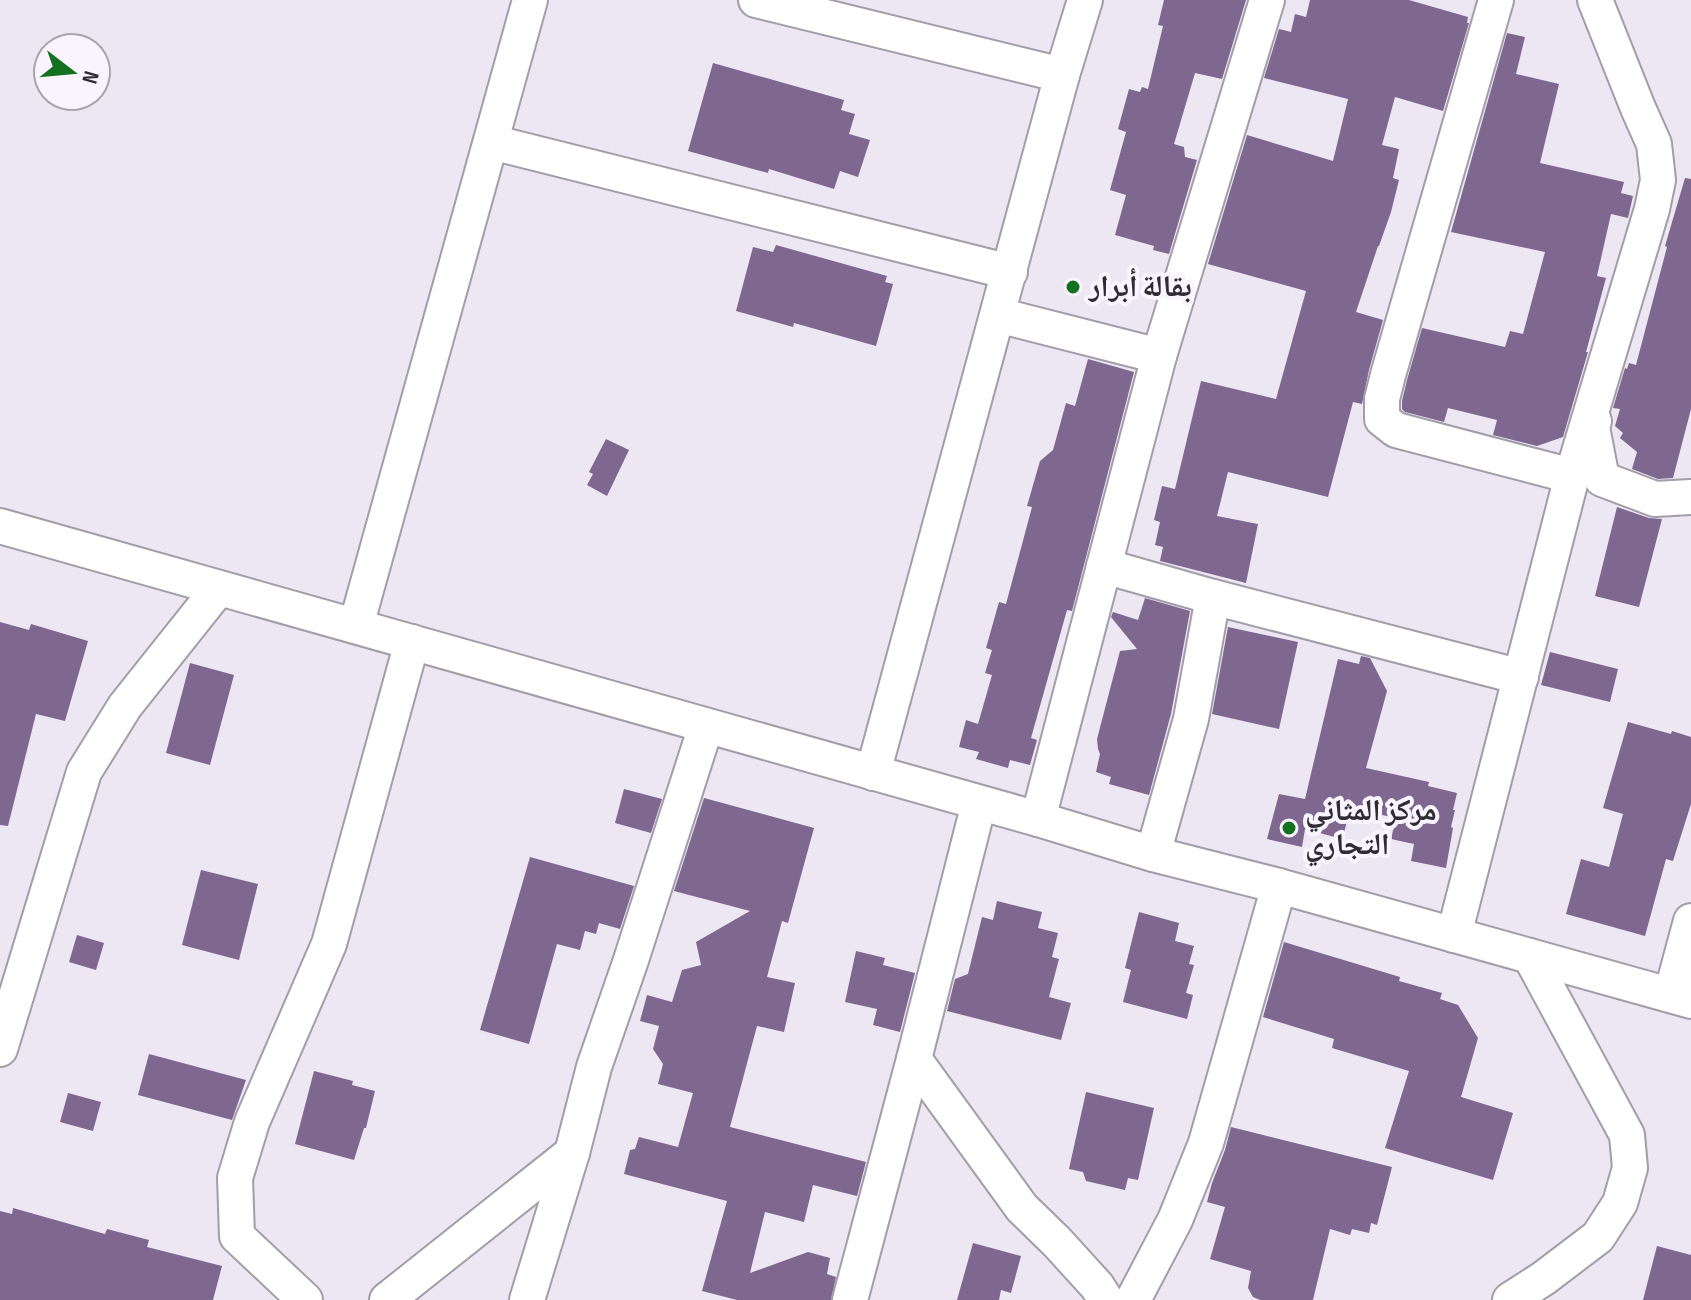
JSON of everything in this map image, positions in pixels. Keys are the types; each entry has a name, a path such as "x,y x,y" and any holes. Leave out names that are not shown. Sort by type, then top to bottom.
{"street":[{"path":"356,626 530,0"},
{"path":"756,0 1062,75"},
{"path":"873,773 1085,0"},
{"path":"1038,819 1159,356 1267,0"},
{"path":"1496,0 1388,375 1382,399 1382,419 1396,430 1572,476"},
{"path":"1454,935 1572,476 1658,180 1654,144 1595,0"},
{"path":"491,142 1010,272"},
{"path":"998,315 1159,356"},
{"path":"1604,365 1592,427 1602,479 1655,499 1691,497"},
{"path":"0,526 1153,854 1681,998 1691,921"},
{"path":"1104,566 1521,677"},
{"path":"0,1049 13,959 84,772 125,706 219,588"},
{"path":"1153,854 1191,719 1213,597"},
{"path":"305,1300 237,1236 235,1178 252,1122 329,944 412,642"},
{"path":"527,1300 572,1153 594,1067 706,726"},
{"path":"850,1300 979,803"},
{"path":"1133,1300 1175,1220 1206,1143 1279,886"},
{"path":"1510,1300 1598,1237 1620,1203 1630,1168 1627,1135 1530,956"},
{"path":"914,1059 1022,1208 1057,1242 1106,1300"},
{"path":"387,1300 572,1153"}],"building":[{"path":"1164,0 1246,0 1222,79 1195,73 1174,144 1184,147 1185,157 1197,160 1169,254 1153,250 1154,246 1115,235 1126,195 1110,190 1126,132 1118,129 1129,89 1140,92 1142,87 1148,89 1163,26 1158,25"},
{"path":"1310,0 1409,0 1468,17 1469,23 1443,111 1395,97 1382,145 1399,149 1393,178 1399,180 1356,312 1383,320 1362,404 1353,402 1328,497 1228,472 1217,516 1258,524 1246,583 1160,561 1163,547 1155,545 1160,522 1154,520 1162,486 1175,489 1201,381 1276,399 1306,291 1208,264 1247,135 1333,161 1348,99 1264,78 1279,29 1291,32 1295,14 1306,17"},
{"path":"1507,33 1525,37 1516,74 1559,84 1540,163 1624,182 1621,193 1633,196 1628,218 1611,214 1597,276 1606,278 1563,437 1537,446 1493,435 1497,420 1448,408 1444,422 1402,409 1422,328 1505,347 1510,331 1523,334 1545,252 1451,232"},
{"path":"713,63 844,100 841,110 855,114 849,134 870,140 858,177 840,171 834,189 769,169 768,173 688,151"},
{"path":"1685,178 1691,179 1691,409 1673,478 1658,479 1632,469 1637,452 1620,438 1623,433 1615,426 1620,409 1613,408 1625,368 1629,363 1636,365"},
{"path":"776,245 887,276 885,282 893,284 876,346 794,323 793,327 736,311 753,247 773,252"},
{"path":"1088,359 1134,372 1072,611 1067,610 1031,738 1037,740 1030,765 1010,760 1008,768 976,759 979,752 959,747 966,720 978,724 992,675 985,673 992,650 986,648 999,602 1006,604 1032,507 1027,506 1040,461 1053,450 1066,403 1075,406"},
{"path":"606,439 629,450 607,496 587,485 593,474 589,472"},
{"path":"1617,507 1662,519 1639,607 1595,596"},
{"path":"1145,598 1190,611 1171,714 1149,795 1109,784 1111,777 1096,772 1100,754 1097,739 1120,651 1137,649 1111,617 1113,612 1138,620"},
{"path":"0,622 29,630 31,624 88,641 65,721 36,714 8,826 0,825"},
{"path":"1228,627 1298,642 1279,729 1212,714"},
{"path":"1550,652 1618,669 1610,702 1541,685"},
{"path":"1361,656 1370,658 1387,691 1366,768 1429,782 1428,786 1457,793 1446,868 1411,861 1414,844 1391,839 1396,818 1351,808 1342,839 1305,829 1302,847 1267,839 1279,794 1305,799 1338,659 1359,664"},
{"path":"190,663 234,675 210,765 166,753"},
{"path":"1628,722 1691,737 1691,804 1673,861 1666,859 1645,936 1566,914 1581,859 1609,867 1623,814 1603,808"},
{"path":"624,789 662,799 651,833 615,823"},
{"path":"704,798 814,828 788,923 782,921 767,977 795,983 784,1032 757,1026 730,1127 866,1162 857,1196 813,1185 804,1222 765,1212 750,1273 808,1252 830,1258 827,1274 836,1277 831,1300 737,1300 702,1291 727,1201 624,1174 630,1150 635,1149 639,1137 678,1147 693,1093 658,1084 663,1064 653,1049 659,1026 640,1021 647,995 672,1002 682,970 701,965 696,942 750,911 674,891"},
{"path":"530,857 634,886 620,929 599,923 596,934 585,931 580,950 557,944 529,1044 480,1030"},
{"path":"201,870 258,884 239,960 182,945"},
{"path":"997,901 1042,912 1038,928 1058,933 1052,957 1059,959 1049,997 1071,1003 1061,1040 947,1011 955,979 968,974 982,917 993,920"},
{"path":"1139,912 1179,923 1175,941 1194,946 1189,964 1194,965 1186,993 1193,995 1187,1019 1123,1002 1131,970 1125,968"},
{"path":"77,935 104,943 96,970 69,962"},
{"path":"1284,942 1400,977 1399,981 1442,993 1440,999 1458,1005 1478,1038 1461,1097 1513,1113 1493,1180 1385,1148 1409,1071 1332,1048 1334,1039 1263,1017"},
{"path":"856,951 885,958 883,965 915,973 900,1032 873,1025 877,1009 845,1002"},
{"path":"149,1054 246,1080 232,1120 138,1095"},
{"path":"314,1071 353,1081 352,1085 375,1091 354,1160 295,1144"},
{"path":"1086,1092 1154,1108 1138,1180 1128,1178 1125,1190 1086,1181 1083,1172 1069,1169"},
{"path":"68,1093 101,1102 93,1131 60,1122"},
{"path":"1231,1127 1392,1167 1377,1225 1371,1223 1369,1233 1352,1229 1350,1235 1330,1229 1313,1300 1260,1300 1253,1297 1248,1288 1251,1271 1210,1259 1225,1207 1207,1202"},
{"path":"13,1208 105,1234 107,1229 149,1240 147,1247 222,1266 213,1300 0,1300 0,1211 12,1214"},
{"path":"973,1243 1021,1256 1011,1293 1001,1290 999,1300 957,1300"},
{"path":"1657,1246 1691,1255 1691,1300 1643,1300"}],"place":[{"name":"بقالة أبرار","path":"1073,287"},
{"name":"مركز المثاني التجاري","path":"1289,828"}]}
